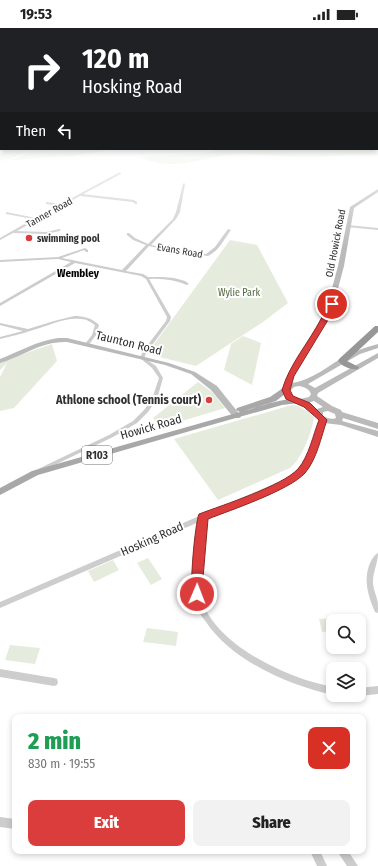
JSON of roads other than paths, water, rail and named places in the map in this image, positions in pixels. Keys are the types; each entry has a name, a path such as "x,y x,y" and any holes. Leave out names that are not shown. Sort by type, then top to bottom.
{"highway":[{"path":"355,367 347,365 342,361 378,328"}],"main road":[{"name":"Howick Road","path":"0,492 36,473 74,458 204,425 273,399 287,389"},
{"name":"Howick Road","path":"235,414 298,401"}],"street":[{"name":"Tanner Road","path":"0,239 120,174"},
{"path":"123,271 169,225 176,215 184,184"},
{"name":"Old Howick Road","path":"287,389 290,376 329,311 341,266 352,207 378,190"},
{"path":"80,195 134,201 136,203"},
{"path":"47,203 61,205"},
{"path":"7,213 36,219"},
{"path":"348,229 378,229"},
{"path":"13,232 46,233 59,230"},
{"name":"Evans Road","path":"128,234 136,241 149,245 204,255 211,254 229,230"},
{"path":"58,258 85,249 87,250"},
{"path":"0,262 58,258 139,274 147,278 159,277 187,284"},
{"path":"0,305 75,261"},
{"path":"142,358 168,321 169,317 147,278"},
{"path":"0,338 62,319 85,318 96,324 97,328 94,335 86,345"},
{"path":"0,324 29,330"},
{"name":"Taunton Road","path":"0,361 54,340 67,340 142,358 153,364 185,370 202,378 214,388 235,414"},
{"path":"300,384 326,372 362,350 378,346"},
{"name":"Old Howick Road","path":"300,384 296,378 303,354"},
{"path":"314,394 355,367 378,355"},
{"path":"74,458 135,422 143,415 154,399 161,381 160,376 153,364"},
{"path":"300,384 310,387 314,394 329,408"},
{"name":"R103","path":"287,389 292,385 300,384"},
{"path":"287,389 287,395 307,405 325,421 378,434"},
{"name":"R103","path":"298,401 309,401 314,394"},
{"path":"325,421 323,409 329,408 336,410 339,414 378,426"},
{"path":"325,421 339,419 339,414"},
{"name":"Hosking Road","path":"0,605 203,517 250,499 296,476 301,471 310,455 325,421"},
{"path":"203,517 197,578 197,594 200,606 215,630 242,652 287,678 311,687 326,690"},
{"path":"378,556 371,568 369,579 370,589 378,610"},
{"path":"0,673 54,682"},
{"path":"366,691 378,690"},
{"path":"0,822 12,824"},
{"path":"316,854 322,866"},
{"path":"344,854 353,866"}],"place":[{"name":"swimming pool","path":"29,238"},
{"name":"Athlone school (Tennis court)","path":"209,400"}],"district":[{"name":"Wembley","path":"78,273"}],"park label":[{"name":"Wylie Park","path":"239,292"}]}
